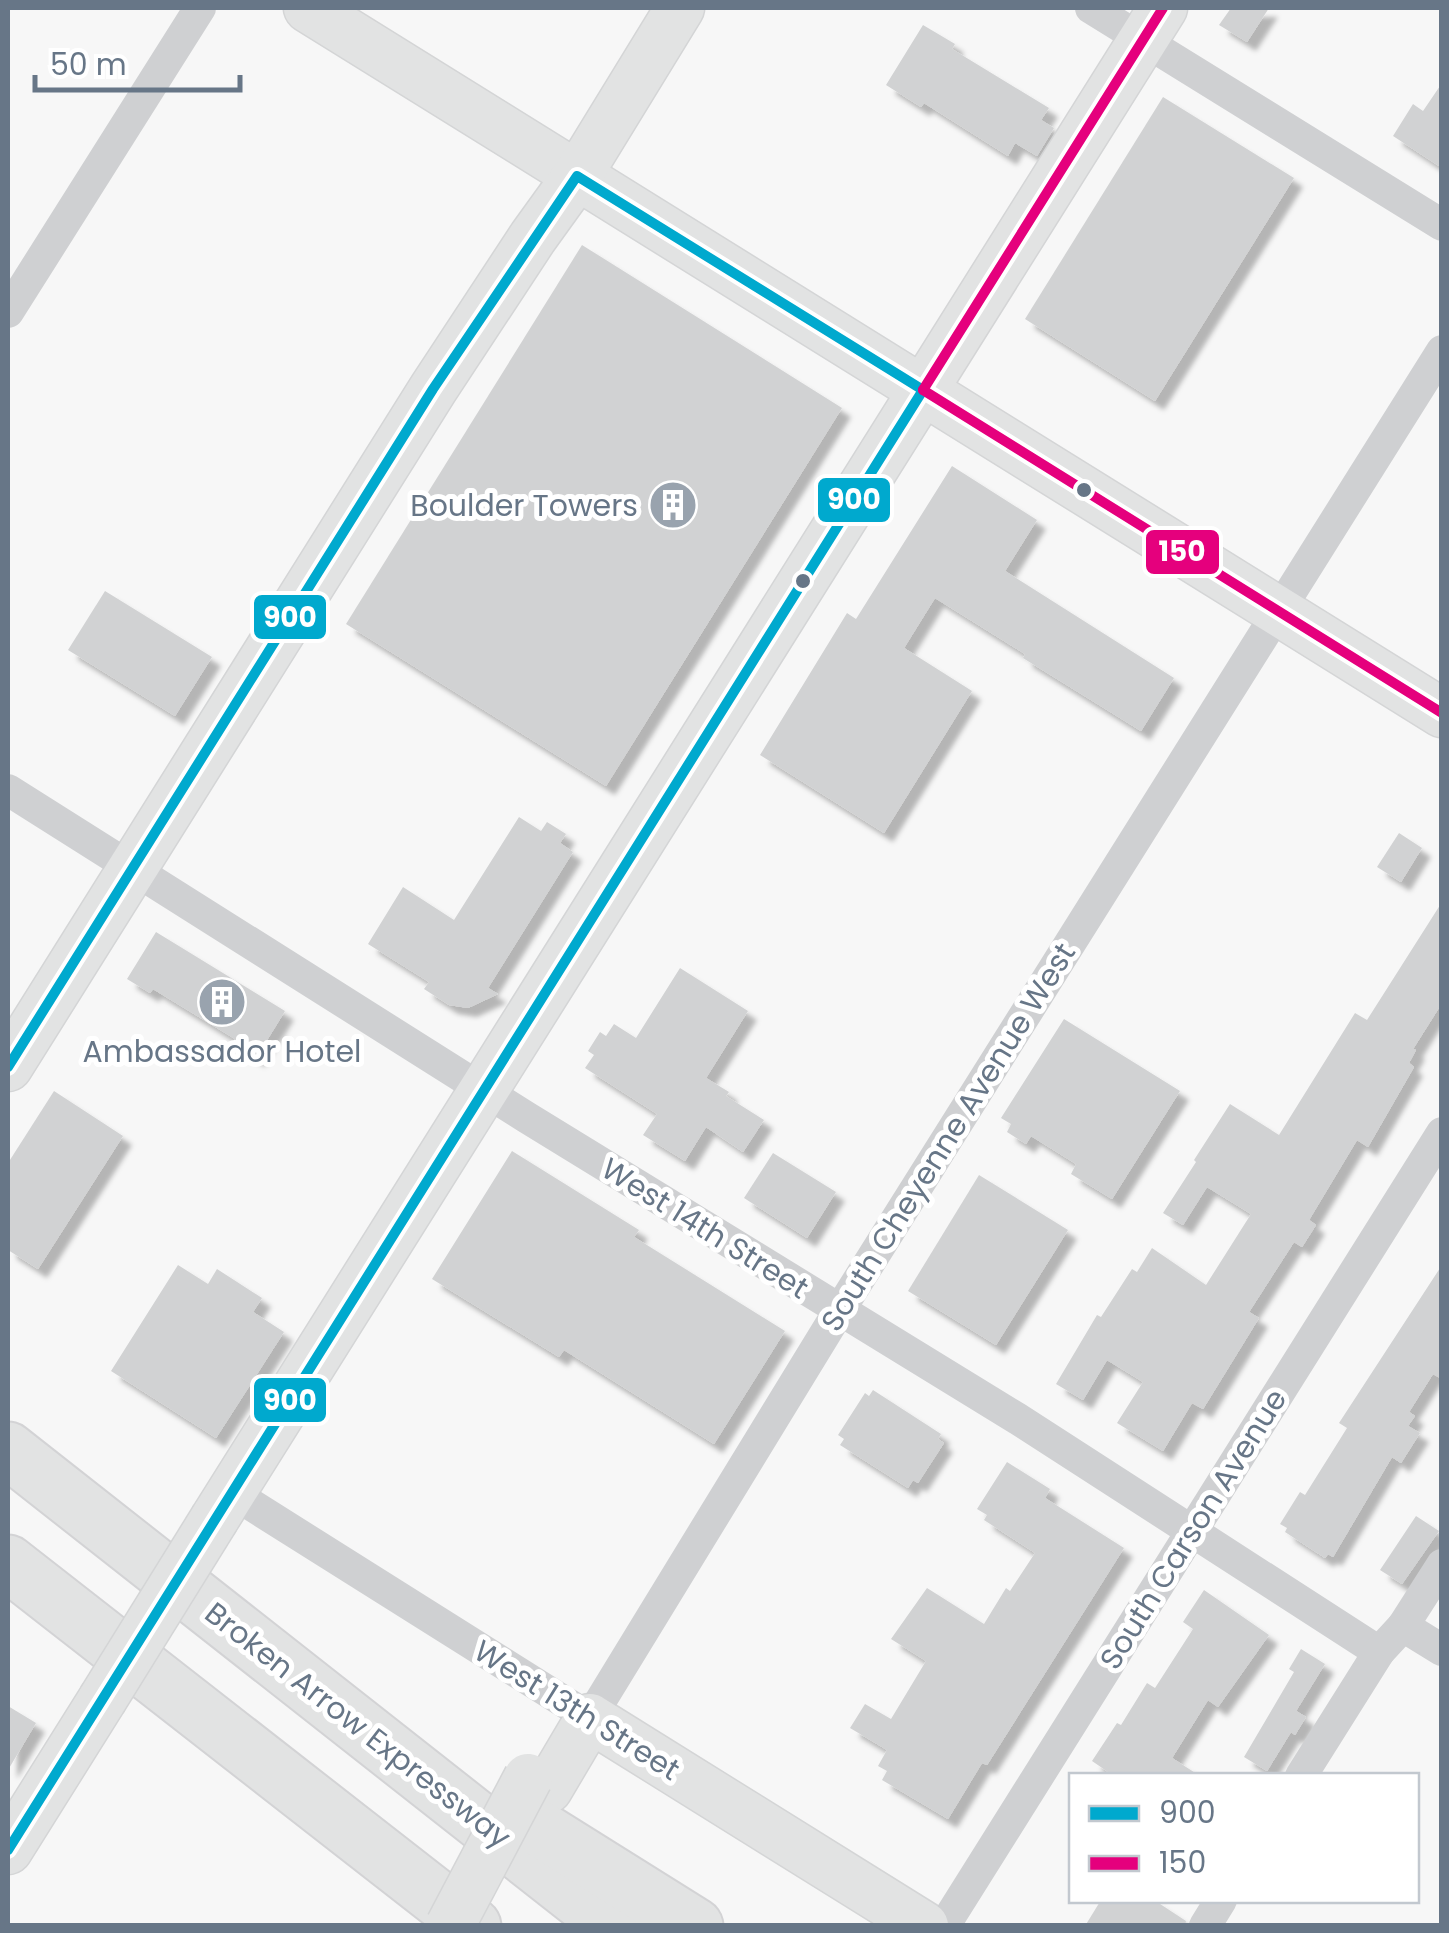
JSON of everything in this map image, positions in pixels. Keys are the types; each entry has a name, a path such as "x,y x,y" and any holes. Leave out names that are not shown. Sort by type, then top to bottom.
{"highway":[{"name":"Broken Arrow Expressway","path":"8,1450 613,1926"},
{"path":"8,1563 473,1926"},
{"path":"226,1620 572,1850 695,1926"},
{"path":"213,1723 413,1926"}],"street":[{"path":"8,312 200,8"},
{"path":"308,8 1442,713"},
{"path":"8,1067 433,389 532,237 577,176 680,8"},
{"path":"1091,8 1153,24 1442,226"},
{"path":"8,1850 1153,24"},
{"name":"South Cheyenne Avenue West","path":"459,1926 579,1711 840,1311 1442,352"},
{"name":"West 14th Street","path":"8,790 1193,1531 1379,1652"},
{"name":"South Carson Avenue","path":"944,1926 1442,1133"},
{"name":"West 13th Street","path":"223,1505 579,1711 924,1926"},
{"path":"1303,1773 1379,1652 1403,1626 1442,1565"},
{"path":"1403,1626 1442,1650"},
{"path":"450,1926 538,1783"},
{"path":"1205,1926 1219,1903"}],"building":[{"path":"1231,8 1269,8 1247,42 1219,25"},
{"path":"923,25 955,44 952,49 1049,108 1041,120 1054,128 1037,156 1015,143 1008,156 924,103 921,107 886,85"},
{"path":"1442,83 1442,168 1393,136 1413,104 1423,111"},
{"path":"1163,97 1294,178 1155,401 1025,319"},
{"path":"582,245 842,408 606,786 346,624"},
{"path":"952,466 1037,520 1005,571 1174,678 1141,731 935,598 904,648 972,691 884,833 760,755 847,613 856,619"},
{"path":"105,591 212,657 175,716 68,650"},
{"path":"519,817 541,831 547,822 566,834 560,843 573,852 488,988 498,994 468,1008 449,1005 424,989 429,982 368,944 403,887 454,920"},
{"path":"1399,833 1422,848 1401,882 1377,867"},
{"path":"1442,902 1442,1003 1413,1049 1416,1050 1409,1063 1414,1067 1368,1147 1357,1140 1309,1220 1316,1225 1302,1247 1294,1242 1249,1312 1259,1318 1203,1409 1192,1403 1163,1451 1117,1423 1143,1382 1107,1360 1083,1400 1056,1384 1097,1315 1101,1317 1132,1269 1137,1272 1152,1248 1206,1285 1251,1214 1207,1187 1183,1225 1163,1213 1194,1160 1230,1104 1279,1135 1355,1013 1367,1020"},
{"name":"Ambassador Hotel","path":"156,932 285,1011 256,1058 232,1044 235,1039 153,989 150,993 127,979"},
{"path":"680,968 748,1011 706,1078 764,1120 743,1152 706,1127 685,1161 643,1135 657,1114 585,1068 594,1055 588,1051 600,1032 606,1036 614,1024 636,1038"},
{"path":"1064,1019 1180,1091 1112,1199 1071,1174 1076,1164 1031,1136 1026,1144 1007,1132 1011,1124 1001,1118"},
{"path":"54,1091 123,1136 38,1269 8,1250 8,1163"},
{"path":"512,1151 639,1230 634,1237 785,1331 714,1444 564,1350 559,1357 432,1279"},
{"path":"773,1153 836,1192 807,1238 744,1198"},
{"path":"979,1175 1068,1230 996,1345 908,1291"},
{"path":"178,1265 208,1284 217,1269 262,1298 253,1312 284,1332 216,1438 111,1371"},
{"path":"1442,1265 1442,1379 1433,1374 1409,1412 1415,1416 1408,1426 1420,1433 1401,1463 1392,1457 1333,1557 1328,1554 1325,1558 1285,1532 1287,1528 1280,1524 1300,1492 1305,1495 1347,1428 1339,1423"},
{"path":"873,1390 941,1434 938,1439 944,1443 918,1483 913,1480 908,1488 840,1445 844,1439 838,1435 865,1393 869,1396"},
{"path":"1007,1462 1050,1489 1045,1498 1124,1548 987,1765 982,1763 948,1819 882,1780 887,1771 878,1766 887,1750 850,1728 865,1704 891,1719 926,1661 891,1639 927,1588 984,1624 1006,1588 1010,1591 1035,1553 984,1520 987,1515 977,1509"},
{"path":"1416,1516 1439,1531 1402,1584 1380,1570"},
{"path":"1204,1590 1269,1635 1218,1707 1208,1700 1172,1758 1195,1773 1110,1773 1092,1761 1147,1683 1155,1688 1193,1629 1183,1622"},
{"path":"1301,1649 1325,1664 1296,1711 1306,1717 1295,1735 1291,1732 1267,1771 1244,1757 1294,1672 1289,1669"},
{"path":"8,1706 36,1723 8,1770"},
{"path":"1099,1903 1159,1903 1186,1921 1185,1926 1085,1926"}],"transit line":[{"name":"150","path":"923,390 1163,8"},
{"name":"900","path":"8,1067 433,389 577,176 923,390 8,1850"},
{"name":"150","path":"923,390 1442,713"}],"place":[{"name":"Boulder Towers","path":"673,505"},
{"name":"Ambassador Hotel","path":"222,1002"}]}
